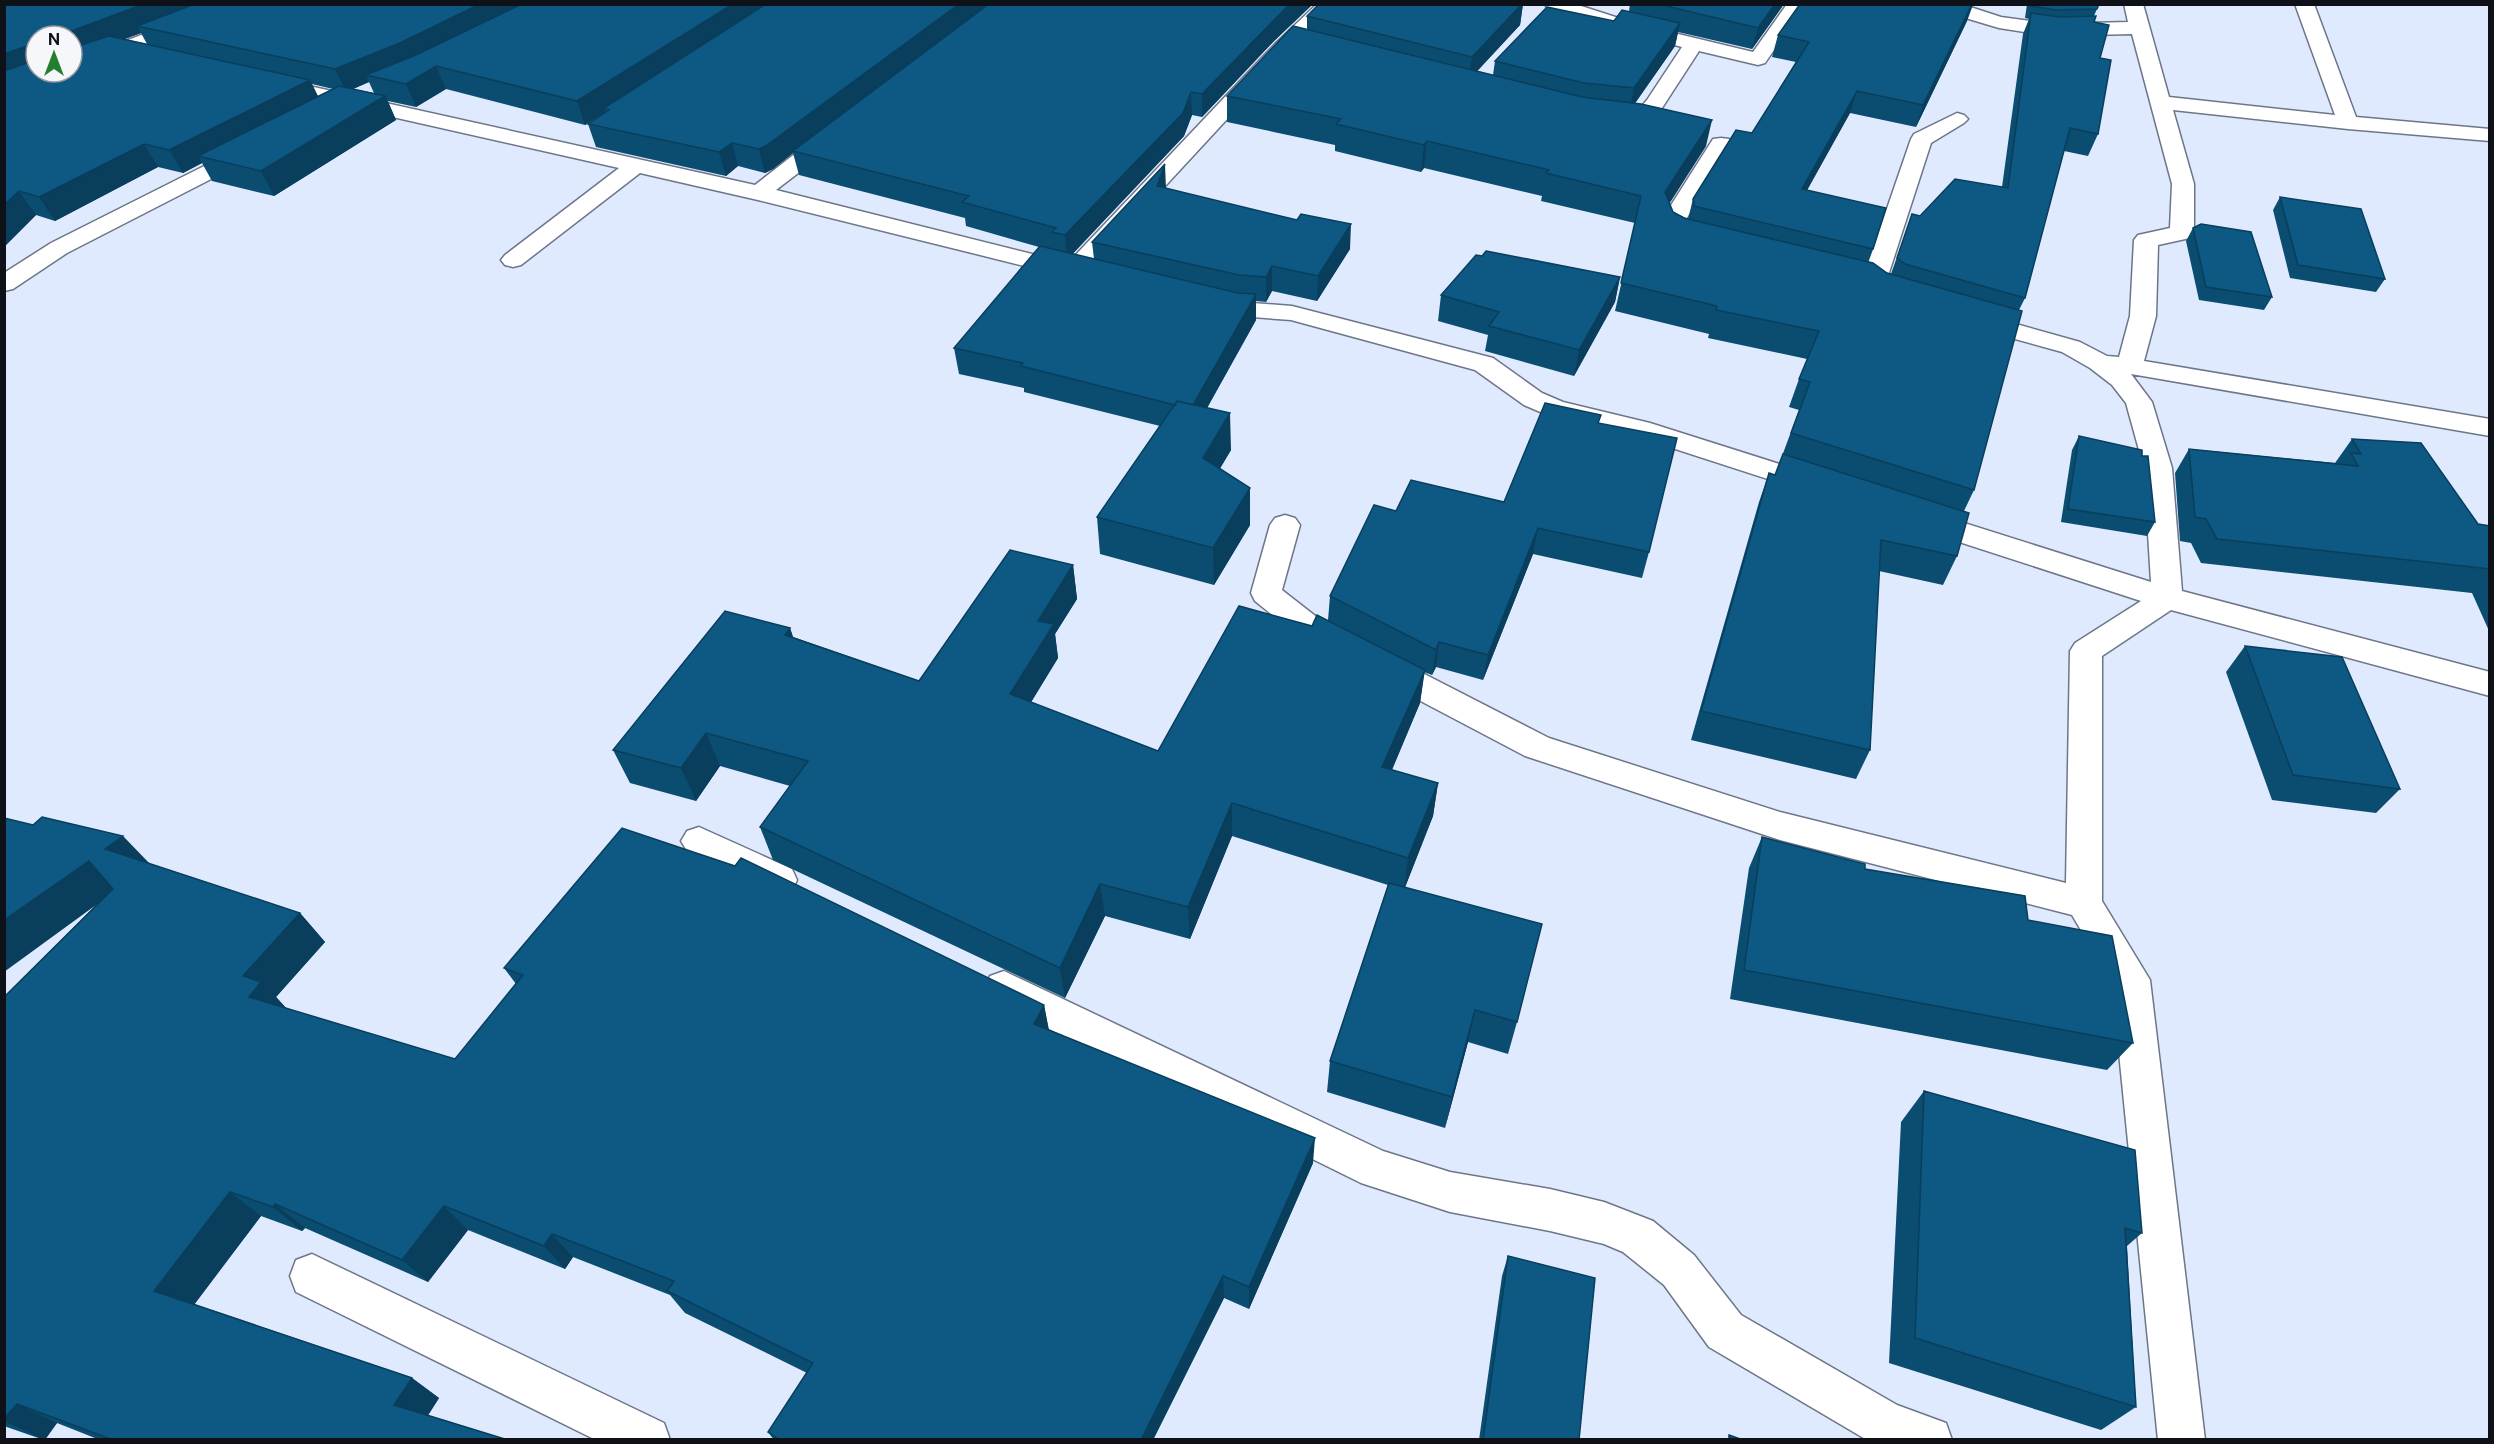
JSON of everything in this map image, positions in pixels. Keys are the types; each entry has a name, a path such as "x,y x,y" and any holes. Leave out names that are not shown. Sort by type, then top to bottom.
{"street":[{"path":"84,64 243,4"},
{"path":"1073,272 1288,42 1329,4"},
{"path":"1538,21 1554,4 1602,21 1758,59 1797,4"},
{"path":"1939,4 1999,22 2051,30 2140,28"},
{"path":"2114,364 2142,316 2146,240 2182,233 2184,184 2133,4"},
{"path":"2304,4 2348,123"},
{"path":"1288,42 1311,48"},
{"path":"1590,117 1614,121 1641,120 1655,104 1694,44"},
{"path":"122,50 156,58"},
{"path":"257,81 759,192 1095,276"},
{"path":"316,117 378,88"},
{"path":"2160,102 2348,123 2490,135"},
{"path":"1957,119 1922,140 1910,168 1877,277 1861,281 1886,294 2071,347 2114,364 2490,428"},
{"path":"759,192 849,124"},
{"path":"566,148 586,136"},
{"path":"4,284 59,249 264,143"},
{"path":"1720,144 1673,221 1675,233 1686,239 1721,247"},
{"path":"513,260 637,165"},
{"path":"1195,299 1239,309 1292,313 1484,364 1533,399 1554,408 1640,429 1841,494"},
{"path":"2114,364 2121,379 2139,402 2158,468 2167,598"},
{"path":"1898,512 2167,598 2490,684"},
{"path":"1285,525 1266,593 1312,630 1537,747 1780,826 2084,903"},
{"path":"2167,598 2086,651 2084,903 2131,980 2182,1440"},
{"path":"699,841 816,897"},
{"path":"976,975 1376,1169 1450,1192 1551,1210 1604,1223 1638,1236 1679,1270 1725,1331 1886,1424 1929,1440"},
{"path":"312,1276 647,1440"}],"building":[{"path":"4,4 144,4 84,26 84,24 24,24 24,47 4,54"},
{"path":"195,4 480,4 400,43 335,69 137,26"},
{"path":"522,4 733,4 577,101 436,66 406,84 366,75 416,55"},
{"path":"766,4 959,4 759,149 732,143 719,152 588,124 609,110 604,108"},
{"path":"989,4 1290,4 1202,94 1191,92 1183,113 1065,235 1052,232 1056,228 962,202 969,196 793,151"},
{"path":"1319,4 1522,4 1472,57 1307,16"},
{"path":"1658,4 1775,4 1758,28"},
{"path":"1800,4 1972,4 1923,105 1857,91 1802,189 1886,208 1873,249 1694,206 1693,199 1736,130 1752,133 1809,42 1778,35"},
{"path":"2030,4 2099,4 2097,9 2056,10 2030,6"},
{"path":"1547,7 1614,21 1622,10 1680,23 1634,88 1584,83 1495,61"},
{"path":"2031,13 2060,17 2096,16 2094,22 2109,25 2100,58 2111,60 2098,134 2070,128 2025,298 1905,264 1897,258 1912,214 1920,216 1955,179 2008,188"},
{"path":"1293,26 1582,97 1641,104 1712,120 1665,192 1673,212 1684,218 1873,263 1887,273 2022,311 1974,490 1791,433 1810,382 1799,379 1819,331 1716,310 1717,306 1621,283 1641,196 1546,173 1549,170 1427,141 1424,145 1336,124 1341,119 1227,96"},
{"path":"109,36 310,80 169,150 144,144 39,197 19,191 4,205 4,71 24,64 24,84 84,84 84,44"},
{"path":"339,86 385,96 261,171 198,156"},
{"path":"1165,164 1157,186 1297,220 1301,214 1351,224 1318,276 1272,266 1266,277 1239,275 1092,242"},
{"path":"2280,197 2361,209 2385,279 2298,265"},
{"path":"2201,224 2251,232 2272,297 2206,287 2193,228"},
{"path":"1040,246 1238,293 1256,294 1193,405 1177,401 1175,405 1021,366 1023,363 954,348"},
{"path":"1486,251 1620,277 1579,350 1489,326 1499,312 1441,295 1476,255 1482,256"},
{"path":"1177,401 1230,413 1203,458 1250,488 1213,548 1097,517"},
{"path":"1545,403 1601,415 1598,423 1677,438 1649,552 1538,528 1488,655 1439,642 1436,650 1330,596 1374,505 1396,511 1411,480 1504,502"},
{"path":"2079,436 2142,450 2142,456 2148,456 2155,522 2068,509"},
{"path":"2352,439 2421,443 2478,524 2490,526 2490,569 2217,539 2206,519 2195,517 2189,449 2358,466 2351,453 2361,454"},
{"path":"1783,454 1969,513 1957,556 1881,540 1870,750 1701,711 1769,473 1775,475"},
{"path":"1010,550 1073,565 1038,621 1054,624 1010,694 1158,751 1239,606 1312,626 1317,615 1425,670 1382,767 1438,783 1408,858 1232,803 1188,907 1100,884 1060,968 760,827 808,761 706,733 681,768 613,750 725,611 790,628 785,635 919,681"},
{"path":"2245,646 2342,657 2400,789 2293,775"},
{"path":"42,817 123,836 105,849 300,913 243,976 261,982 249,997 455,1059 523,975 504,968 622,828 735,866 741,858 1044,1005 1034,1024 1315,1138 1249,1287 1223,1276 1141,1440 780,1440 768,1432 813,1363 667,1291 674,1281 552,1234 544,1246 444,1206 402,1260 275,1204 273,1207 230,1192 154,1291 412,1378 394,1405 508,1440 113,1440 17,1404 4,1419 4,997 113,889 89,861 4,920 4,818 33,825"},
{"path":"1762,837 1865,864 1865,869 2025,896 2028,920 2112,936 2133,1043 1744,970"},
{"path":"1389,883 1542,924 1517,1022 1475,1010 1452,1097 1330,1061"},
{"path":"1924,1091 2135,1150 2142,1233 2125,1228 2136,1407 1915,1338"},
{"path":"1508,1256 1595,1278 1579,1440 1483,1440"},
{"path":"1729,1435 1743,1440 1729,1440"}]}
